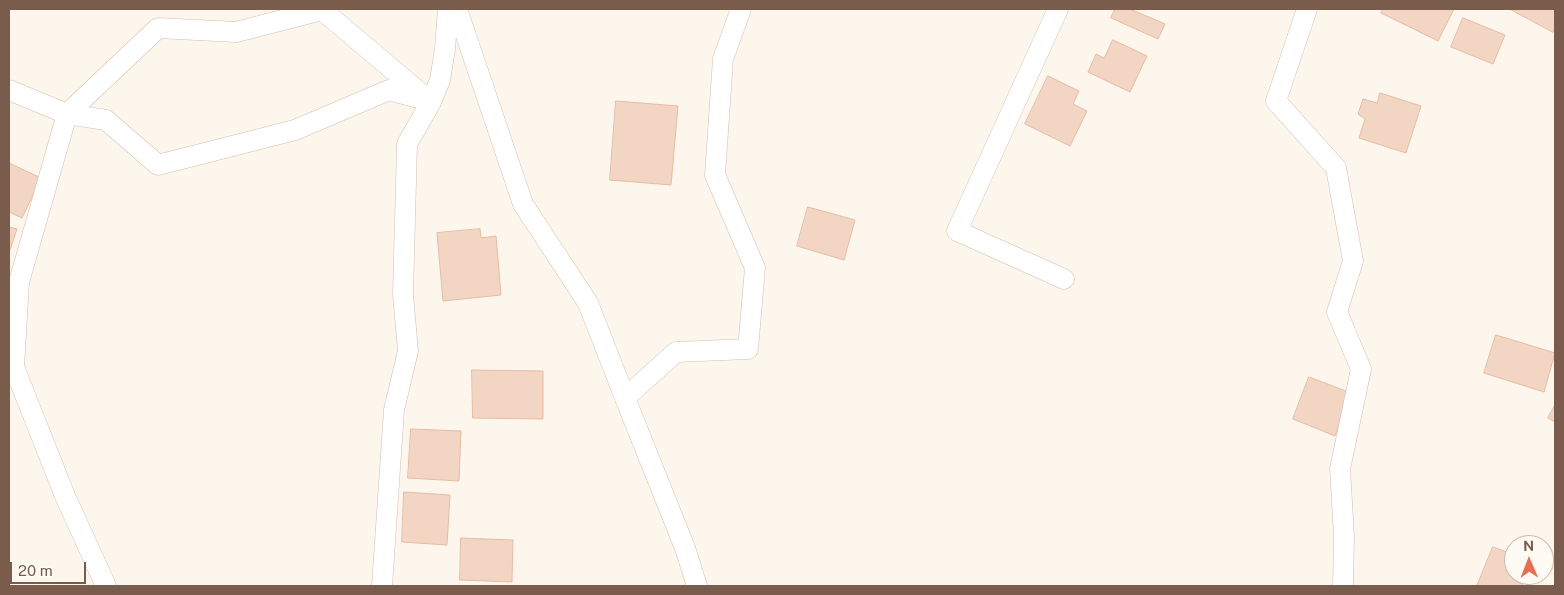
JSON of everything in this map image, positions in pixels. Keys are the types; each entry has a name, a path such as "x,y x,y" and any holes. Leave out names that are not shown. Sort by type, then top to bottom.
{"street":[{"path":"382,586 394,410 408,352 403,294 407,144 432,102 440,80 448,9"},
{"path":"457,9 485,96 524,204 588,303 685,548 697,586"},
{"path":"625,398 676,352 748,349 755,268 715,174 723,59 742,9"},
{"path":"1058,9 957,231 1064,279"},
{"path":"1307,9 1276,100 1336,168 1353,261 1337,312 1361,369 1340,469 1344,536 1341,583"},
{"path":"106,586 65,496 14,367 19,282 67,114 158,28 236,32 322,10 432,102"},
{"path":"9,90 67,114 106,120 158,165 295,130 389,90 432,102"}],"building":[{"path":"1115,9 1130,9 1165,24 1158,39 1111,18"},
{"path":"1383,9 1454,9 1438,41 1381,13"},
{"path":"1510,9 1555,9 1555,28 1553,32"},
{"path":"1463,18 1505,35 1493,64 1451,47"},
{"path":"1113,40 1147,56 1130,92 1088,72 1096,54 1104,58"},
{"path":"1048,76 1079,91 1073,104 1087,111 1070,146 1025,124"},
{"path":"1380,93 1421,106 1406,153 1359,138 1365,119 1358,114 1363,99 1377,103"},
{"path":"616,101 678,106 671,185 610,180"},
{"path":"9,163 41,178 22,218 9,212"},
{"path":"808,207 855,220 844,260 797,246"},
{"path":"9,227 17,229 9,253"},
{"path":"480,229 481,238 496,236 501,295 443,301 437,233"},
{"path":"1496,335 1555,353 1544,392 1484,373"},
{"path":"472,370 543,371 543,419 473,418"},
{"path":"1309,377 1351,393 1335,436 1293,419"},
{"path":"1555,405 1555,422 1548,418"},
{"path":"411,429 461,431 459,481 408,478"},
{"path":"404,492 450,495 447,545 402,542"},
{"path":"461,538 513,540 512,582 460,580"},
{"path":"1493,547 1504,551 1504,585 1522,585 1522,586 1477,586"}]}
